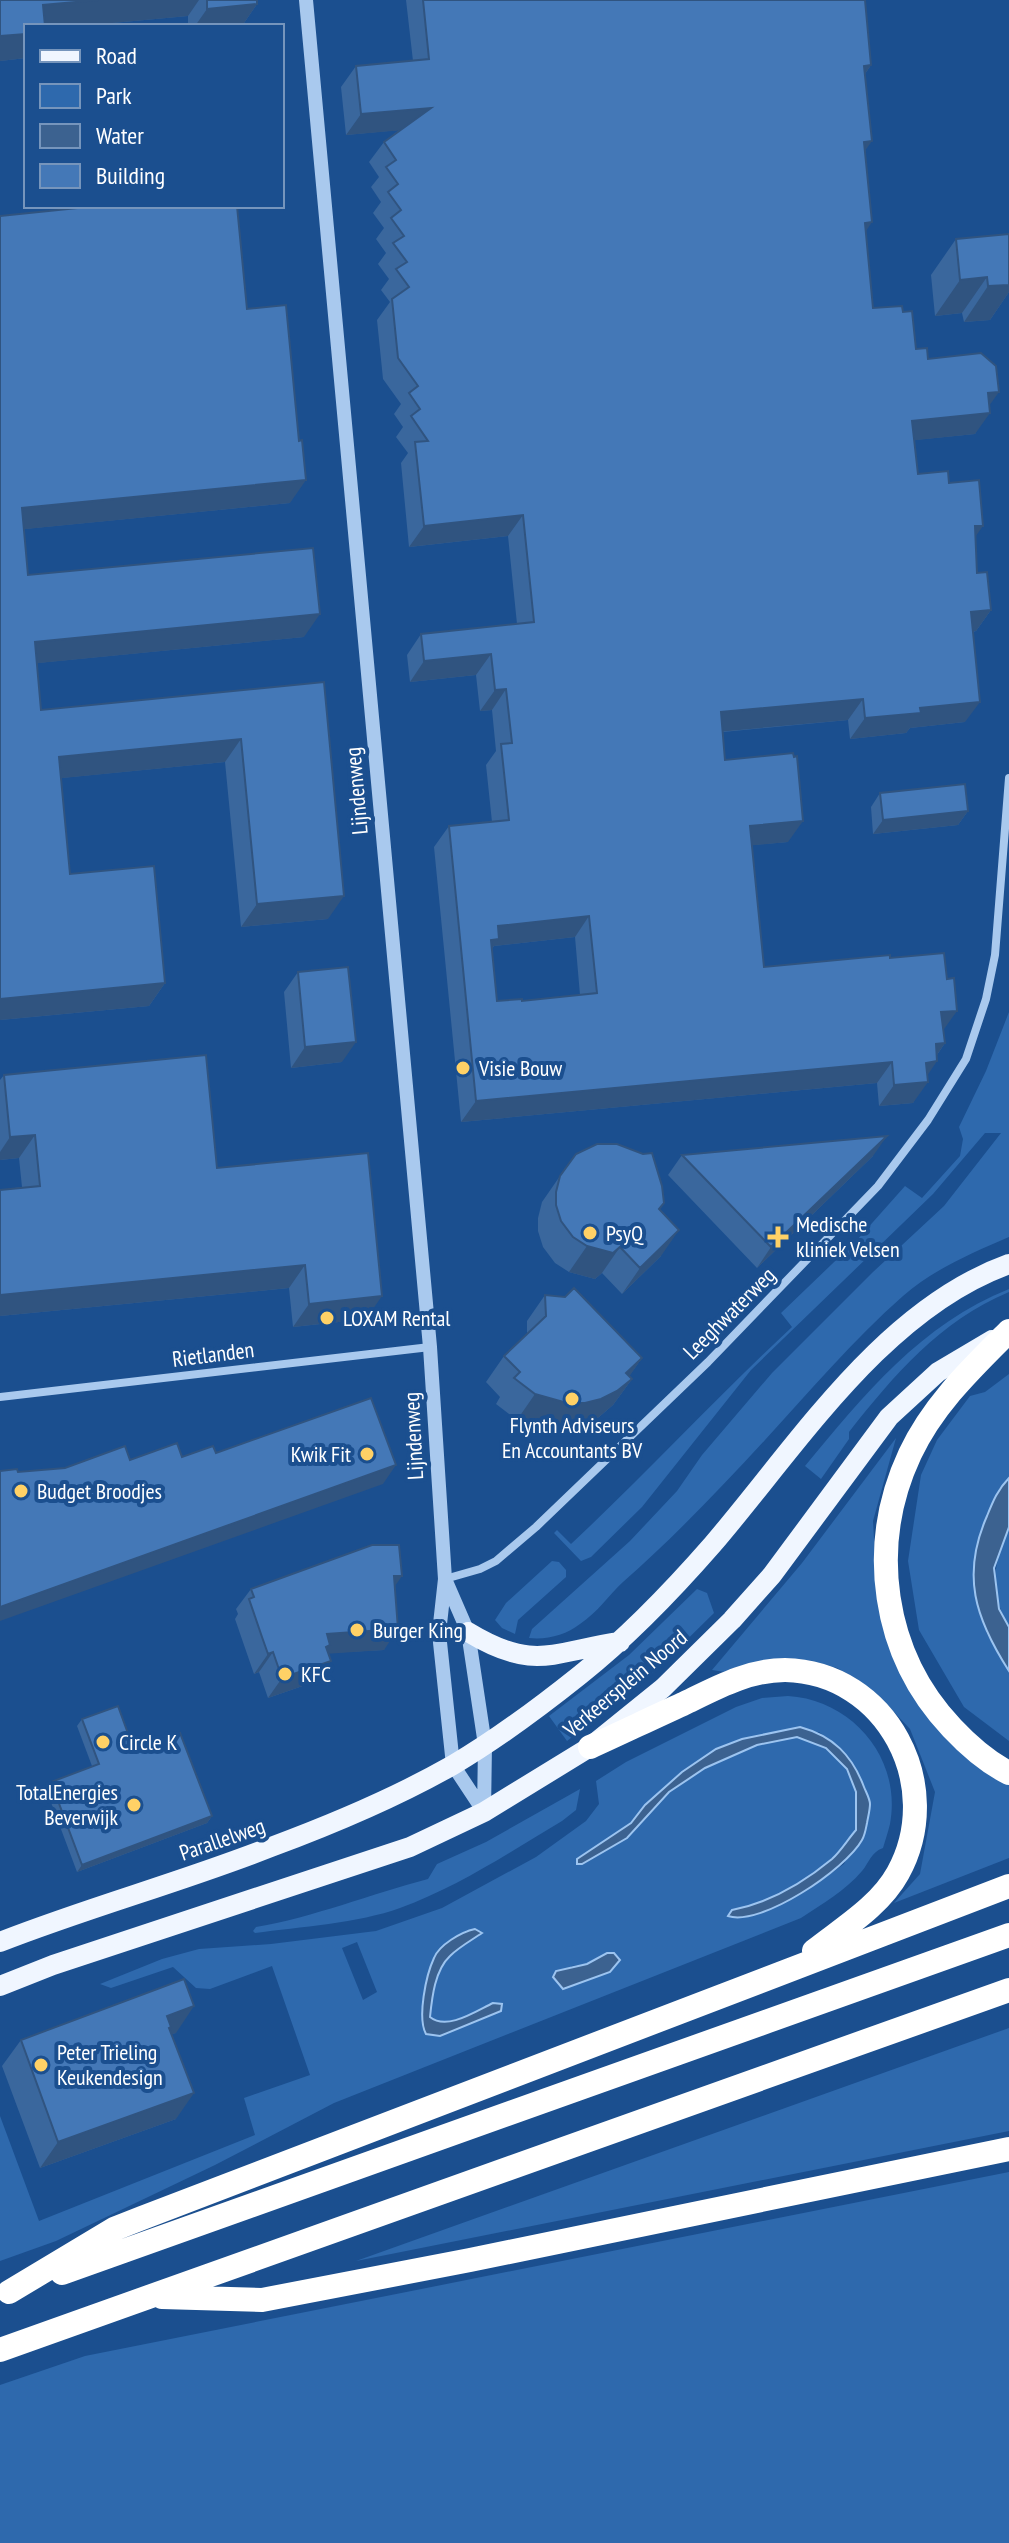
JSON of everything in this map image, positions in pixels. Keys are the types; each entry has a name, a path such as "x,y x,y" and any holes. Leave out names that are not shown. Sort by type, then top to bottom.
{"highway":[{"path":"1009,1330 950,1390 920,1435 893,1501 885,1560 890,1613 905,1659 921,1688 943,1719 963,1739 1009,1773"},
{"path":"590,1747 757,1672 787,1670 820,1675 848,1688 874,1707 895,1733 909,1761 916,1793 915,1826 906,1856 898,1875 880,1899 793,1967"},
{"path":"5,2294 114,2229 1009,1886"},
{"path":"5,2294 1009,1935"},
{"path":"0,2350 1009,1990"},
{"path":"149,2297 262,2300 1009,2149"}],"main road":[{"name":"Verkeersplein Noord","path":"453,1765 544,1702 650,1615 842,1388 916,1316 951,1291 1009,1264"},
{"name":"Verkeersplein Noord","path":"0,1986 53,1965 410,1847 484,1812 590,1747 663,1688 732,1620 772,1575 889,1417 938,1372 1009,1330"},
{"path":"468,1632 507,1652 532,1657 620,1642"},
{"name":"Parallelweg","path":"0,1942 270,1848 352,1814 453,1765"}],"street":[{"name":"Lijndenweg","path":"306,0 430,1347 445,1579 439,1633 453,1765 484,1812"},
{"name":"Leeghwaterweg","path":"445,1579 496,1561 546,1516 708,1362 878,1186 928,1120 966,1059 986,999 995,955 1009,778"},
{"name":"Rietlanden","path":"0,1397 430,1347"},
{"name":"Lijndenweg","path":"445,1579 468,1632 485,1745 484,1812"}],"green space":[{"path":"1009,1012 1009,1237 940,1270 903,1296 849,1348 713,1495 592,1614 562,1634 529,1638 532,1629 630,1541 677,1491 702,1455 772,1373 944,1206 1001,1133 985,1133 933,1194 751,1370 642,1507 591,1557 581,1561 554,1533 557,1530 571,1544 792,1327 781,1313 857,1240 905,1186 922,1198 960,1156 963,1139 959,1127 986,1071"},
{"path":"1009,1289 1009,1292 961,1318 901,1370 849,1432 849,1439 821,1479 805,1466 872,1388 921,1342 948,1321"},
{"path":"1009,1374 1009,1478 999,1489 986,1632 1009,1671 1009,1741 964,1707 919,1630 908,1561 921,1475 937,1440 970,1396 985,1392"},
{"path":"896,1438 873,1521 877,1592 890,1638 1009,1776 1009,1858 894,1903 920,1874 935,1792 910,1729 878,1695 837,1668 786,1658 751,1663 725,1672 712,1670 802,1563"},
{"path":"1009,1527 1009,1627 998,1600 995,1577"},
{"path":"552,1561 559,1562 566,1570 566,1577 518,1620 515,1634 502,1628 495,1620 506,1603"},
{"path":"697,1589 707,1593 714,1613 654,1672 567,1741 549,1716 629,1655"},
{"path":"788,1696 812,1700 833,1709 852,1721 868,1737 888,1777 892,1800 890,1824 883,1848 833,1897 801,1918 334,2103 215,2165 56,2241 0,2261 0,2116 39,2221 255,2135 244,2098 310,2075 272,1966 210,1989 196,1988 173,1967 111,1988 100,1984 162,1959 199,1949 376,1931 442,1908 536,1857 586,1821 599,1804 596,1781 626,1762 736,1707 762,1698","holes":["819,1732 829,1740 850,1764 870,1804 844,1864 801,1894 746,1917 732,1910 772,1897 809,1876 835,1856 856,1830 856,1792 847,1769 826,1748 797,1737 757,1745 705,1768 669,1792 627,1838 582,1864 631,1823 645,1805 682,1772 716,1749","467,1930 481,1933 445,1962 435,1985 430,2017 453,2020 493,2003 440,2036 422,2003 434,1960 445,1946","357,1942 377,1992 363,2000 342,1948","607,1953 610,1972 567,1986 571,1966 587,1964"]},
{"path":"580,1789 576,1810 562,1821 421,1900 348,1921 253,1931 256,1927 428,1879 437,1864 486,1842"},
{"path":"1009,2028 1009,2131 356,2261"},
{"path":"1009,2172 1009,2543 0,2543 0,2385 85,2356"}],"water":[{"path":"1009,1478 1009,1527 994,1568 999,1609 1009,1627 1009,1671 980,1614 974,1577 979,1537 994,1500"},
{"path":"800,1727 840,1748 854,1765 870,1804 864,1836 853,1852 801,1893 761,1913 728,1916 732,1910 772,1897 809,1876 835,1856 856,1830 856,1792 847,1769 826,1748 797,1737 757,1745 705,1768 669,1792 627,1838 577,1864 577,1859 631,1823 645,1805 682,1772 716,1749 742,1739"},
{"path":"475,1929 482,1933 454,1953 441,1969 433,1993 430,2017 437,2021 453,2021 493,2003 502,2004 501,2011 440,2036 426,2034 422,2018 424,1996 434,1958 451,1940"},
{"path":"607,1953 614,1953 620,1960 610,1972 563,1989 553,1977 556,1971 587,1964"}],"building":[{"path":"0,0 98,0 43,5 45,24 24,24 24,34 0,36"},
{"path":"207,0 257,0 257,4 207,9"},
{"path":"423,0 865,0 871,65 864,66 872,141 864,142 872,222 865,223 873,308 902,306 903,312 912,311 916,349 927,348 928,359 981,353 996,366 999,392 988,393 990,413 912,421 918,474 948,471 949,483 979,480 983,526 975,526 977,573 987,572 991,610 971,612 980,702 920,708 921,713 865,718 863,699 721,712 725,760 793,753 794,757 797,756 803,821 750,826 764,967 944,953 947,979 954,978 957,1011 941,1012 945,1043 936,1044 937,1061 926,1063 928,1082 894,1085 892,1062 476,1101 449,826 509,820 501,744 512,743 506,689 495,690 491,654 424,661 421,634 534,622 523,515 424,526 415,442 428,441 411,416 420,409 409,393 418,386 398,358 392,299 409,287 396,269 407,262 393,243 404,236 391,218 401,210 388,192 398,184 386,167 396,160 384,142 431,108 361,114 356,66 429,59","holes":["589,916 597,993 497,1001 491,940 499,939 498,926"]},
{"path":"78,208 237,208 247,309 286,305 299,441 302,440 306,480 22,508 28,575 313,548 320,614 35,642 41,710 324,682 344,896 257,904 241,739 59,757 70,874 154,866 165,983 0,999 0,216"},
{"path":"1009,234 1009,285 988,286 987,277 960,280 956,239"},
{"path":"965,784 968,811 883,820 880,793"},
{"path":"348,967 356,1042 305,1047 298,972"},
{"path":"206,1055 217,1168 368,1153 382,1296 309,1304 305,1265 0,1295 0,1190 40,1186 35,1135 10,1137 4,1075"},
{"path":"887,1136 771,1247 682,1155"},
{"name":"PsyQ","path":"597,1144 617,1144 643,1154 652,1153 662,1186 664,1203 659,1209 679,1230 640,1268 620,1247 613,1253 587,1246 573,1237 561,1221 556,1205 560,1176 576,1154"},
{"path":"574,1288 642,1358 626,1373 632,1379 617,1391 585,1403 567,1403 535,1394 514,1378 520,1372 504,1356 546,1316 545,1295 565,1297"},
{"path":"371,1398 396,1465 0,1607 0,1471 65,1468 125,1446 130,1460 177,1443 182,1457 213,1446 216,1453"},
{"path":"372,1545 399,1545 402,1576 394,1576 398,1629 327,1634 330,1645 326,1647 331,1661 282,1678 273,1652 268,1654 262,1637 249,1599 254,1597 251,1589"},
{"path":"118,1706 134,1750 180,1733 212,1816 82,1865 51,1782 99,1764 82,1719"},
{"path":"184,1979 194,2006 167,2016 194,2093 58,2142 21,2040"}],"place":[{"name":"Visie Bouw","path":"463,1068"},
{"name":"PsyQ","path":"590,1233"},
{"name":"Medische kliniek Velsen","path":"778,1237"},
{"name":"LOXAM Rental","path":"327,1318"},
{"name":"Flynth Adviseurs En Accountants BV","path":"572,1399"},
{"name":"Kwik Fit","path":"367,1454"},
{"name":"Budget Broodjes","path":"21,1491"},
{"name":"Burger King","path":"357,1630"},
{"name":"KFC","path":"285,1674"},
{"name":"Circle K","path":"103,1742"},
{"name":"TotalEnergies Beverwijk","path":"134,1805"},
{"name":"Peter Trieling Keukendesign","path":"41,2065"}]}
